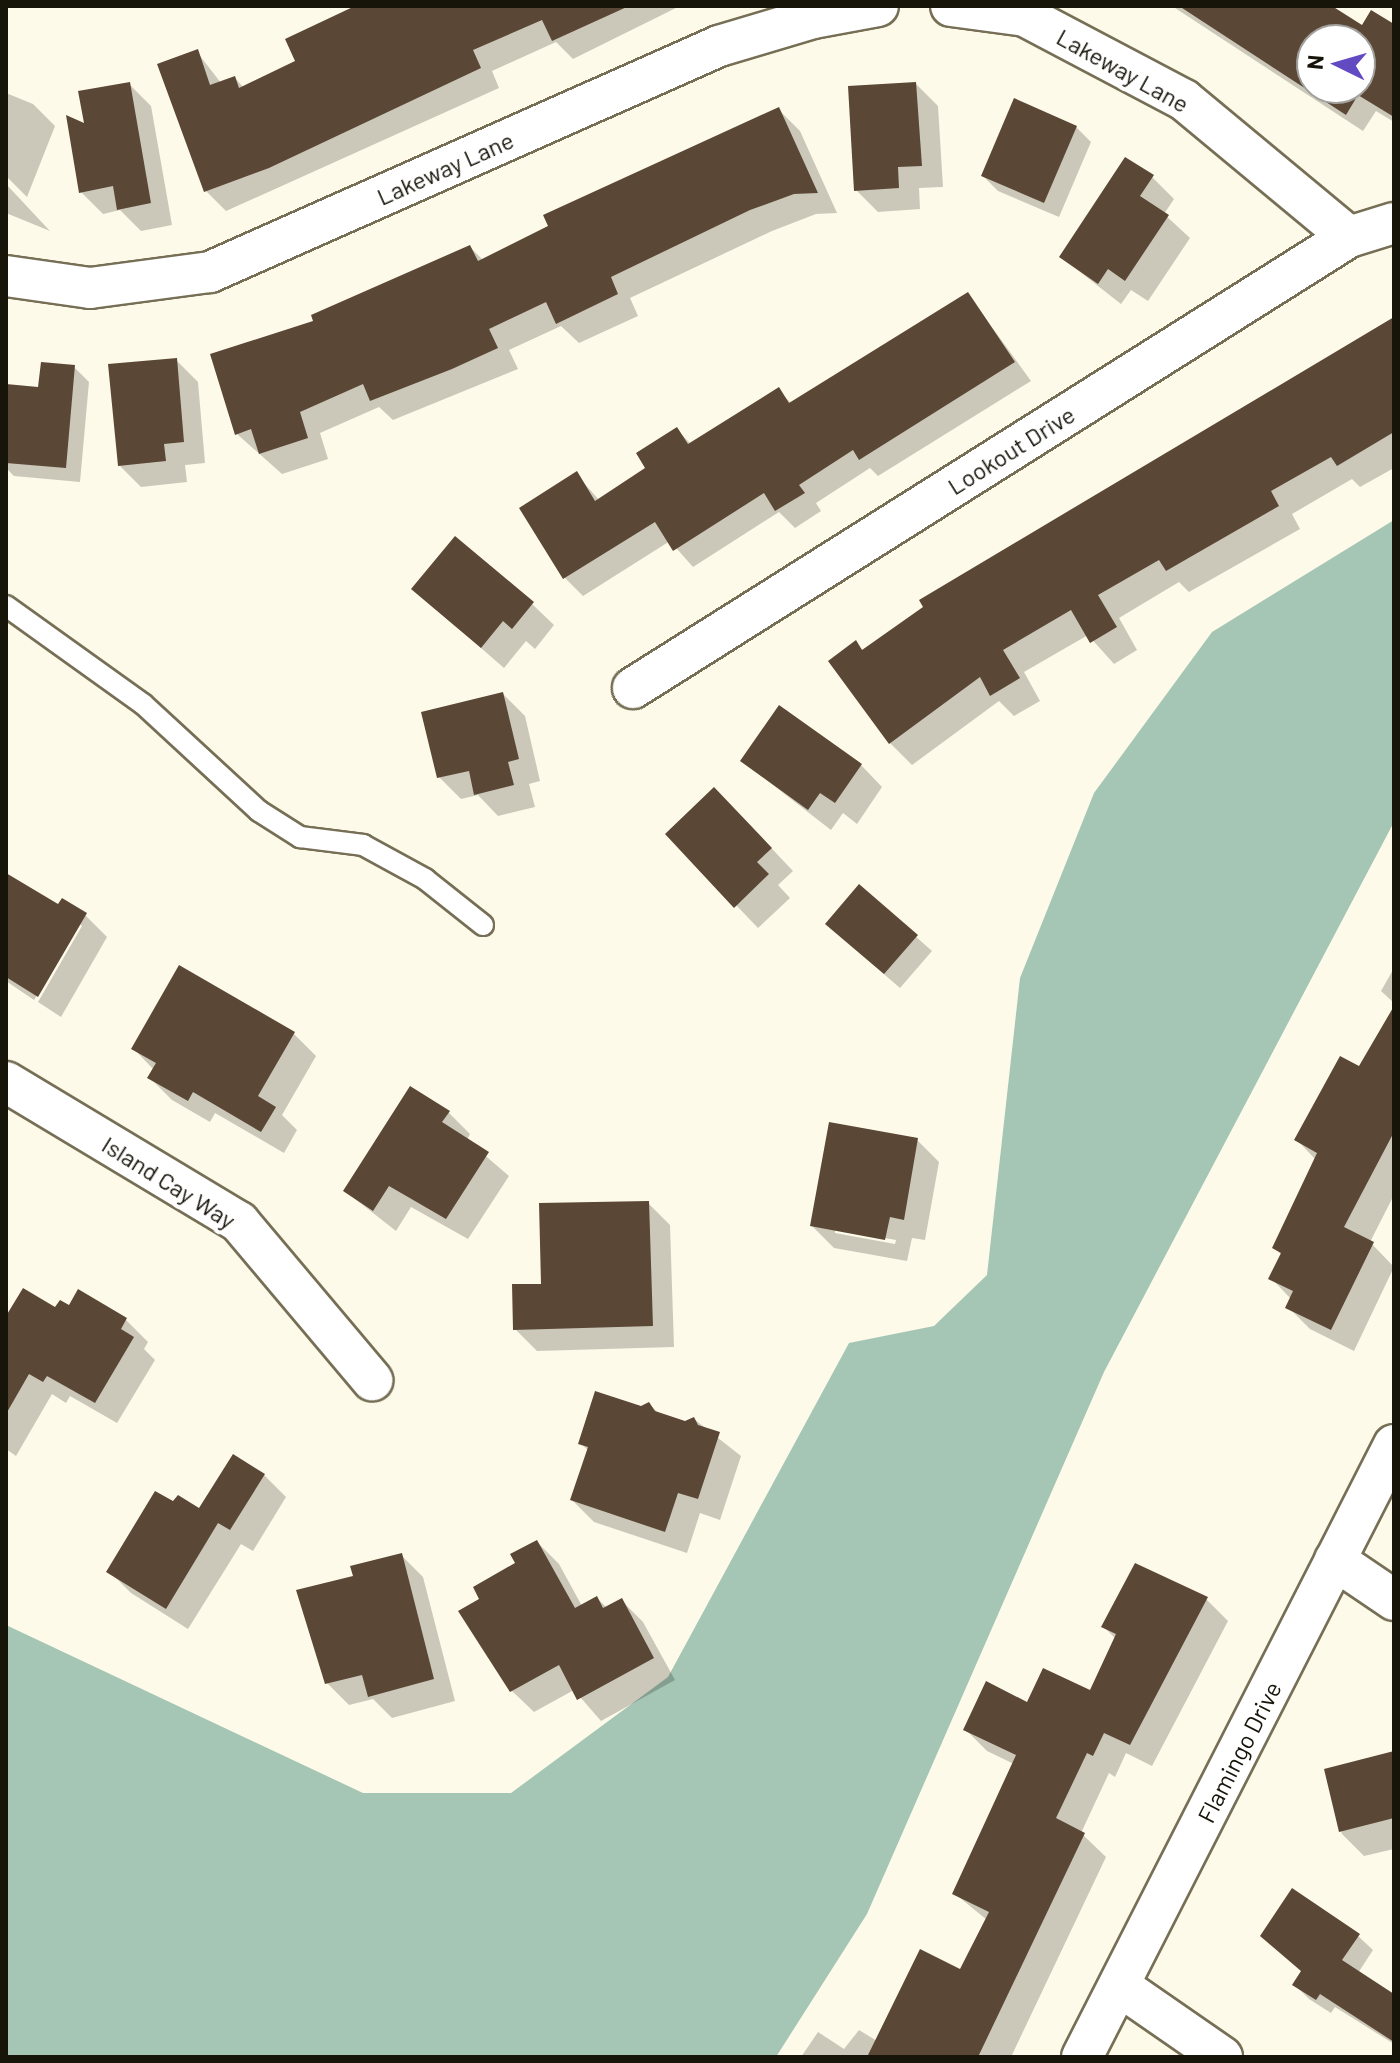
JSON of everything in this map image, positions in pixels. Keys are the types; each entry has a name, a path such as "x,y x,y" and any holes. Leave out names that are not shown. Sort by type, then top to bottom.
{"street":[{"name":"Lakeway Lane","path":"6,276 90,288 210,272 719,46 813,18 878,6"},
{"name":"Lakeway Lane","path":"951,6 1025,16 1184,100 1349,237"},
{"name":"Lookout Drive","path":"633,688 1349,237 1394,223"},
{"name":"Island Cay Way","path":"6,1082 239,1222 372,1380"},
{"name":"Flamingo Drive","path":"1082,2057 1121,1987 1335,1560 1388,1470"},
{"path":"1335,1560 1394,1600"},
{"path":"1121,1987 1222,2057"}],"lane":[{"path":"6,606 143,704 259,811 300,837 363,845 425,879 483,925"}],"shaded area":[{"path":"1394,520 1394,822 1104,1372 867,1914 776,2057 6,2057 6,1625 363,1793 511,1793 668,1677 849,1343 934,1326 987,1275 1020,978 1094,793 1212,632"}],"building":[{"path":"355,6 629,6 552,41 542,20 473,50 481,68 269,168 204,192 157,64 198,49 210,85 235,76 239,88 295,61 285,39"},
{"path":"1179,6 1332,6 1360,24 1296,24 1296,82"},
{"path":"1371,10 1394,24 1394,117 1373,104 1376,104 1376,24 1363,24"},
{"path":"130,82 151,203 117,210 113,186 79,193 66,115 84,123 78,91"},
{"path":"916,82 922,166 898,167 899,188 854,191 848,86"},
{"path":"1014,98 1077,126 1044,203 981,176"},
{"path":"1329,104 1353,104 1346,115"},
{"path":"779,107 818,193 794,194 750,210 611,277 618,294 556,324 546,302 489,329 498,348 452,369 370,401 363,384 300,412 308,438 259,454 251,429 235,435 210,354 313,321 311,315 470,245 478,261 548,226 543,215"},
{"path":"1125,157 1154,175 1140,196 1169,215 1125,281 1108,269 1098,284 1059,257"},
{"path":"968,292 1015,362 859,460 853,450 799,485 805,493 775,511 764,493 673,551 655,522 563,579 519,508 577,471 595,501 645,468 636,453 677,427 688,444 779,387 789,403"},
{"path":"1394,317 1394,432 1337,466 1331,457 1271,491 1279,506 1166,571 1159,560 1098,595 1117,627 1090,643 1071,610 1003,650 1020,678 990,696 980,677 889,744 828,661 856,640 862,650 923,607 919,600"},
{"path":"177,358 184,442 164,444 166,461 118,466 108,364"},
{"path":"41,362 75,365 66,468 6,463 6,384 38,387"},
{"path":"455,536 534,602 512,629 503,621 481,648 411,589"},
{"path":"503,692 519,759 508,762 514,785 474,795 469,771 437,778 421,712"},
{"path":"779,705 862,764 835,803 820,793 808,810 740,761"},
{"path":"714,787 772,848 757,862 769,874 734,908 665,834"},
{"path":"6,873 58,904 62,898 87,913 38,997 6,977"},
{"path":"859,884 918,935 884,974 825,924"},
{"path":"179,965 295,1032 258,1096 276,1107 261,1132 193,1092 188,1101 147,1078 156,1063 131,1049"},
{"path":"1394,1006 1394,1132 1344,1227 1374,1242 1331,1330 1285,1308 1293,1291 1268,1279 1281,1253 1272,1248 1317,1153 1294,1140 1340,1056 1359,1066"},
{"path":"410,1086 450,1111 442,1122 489,1152 446,1219 389,1186 373,1211 343,1191"},
{"path":"829,1122 918,1138 904,1220 890,1217 885,1240 810,1226"},
{"path":"649,1201 653,1326 513,1330 512,1284 541,1284 539,1203"},
{"path":"23,1288 55,1307 60,1300 69,1305 78,1289 127,1318 121,1329 134,1337 95,1403 47,1376 43,1382 29,1374 6,1414 6,1316"},
{"path":"595,1391 641,1406 649,1402 655,1411 685,1421 694,1417 698,1425 720,1432 698,1499 678,1493 665,1532 570,1500 588,1447 578,1444"},
{"path":"233,1454 265,1474 230,1530 218,1523 166,1609 106,1572 155,1491 173,1501 178,1495 199,1508"},
{"path":"537,1540 575,1608 597,1596 603,1608 622,1598 654,1658 577,1700 559,1665 510,1692 458,1611 479,1599 473,1587 515,1563 510,1554"},
{"path":"402,1553 434,1679 368,1697 362,1675 325,1684 296,1590 353,1576 350,1566"},
{"path":"1135,1563 1208,1597 1130,1745 1104,1733 1093,1756 1087,1753 1056,1818 1085,1833 978,2057 867,2057 920,1949 960,1969 989,1912 952,1894 1016,1755 963,1730 986,1681 1027,1702 1043,1668 1090,1690 1116,1634 1101,1627"},
{"path":"1394,1751 1394,1818 1339,1832 1324,1769"},
{"path":"1292,1888 1360,1934 1342,1960 1394,1994 1394,2042 1320,1994 1316,2000 1292,1985 1301,1971 1260,1936"}]}
